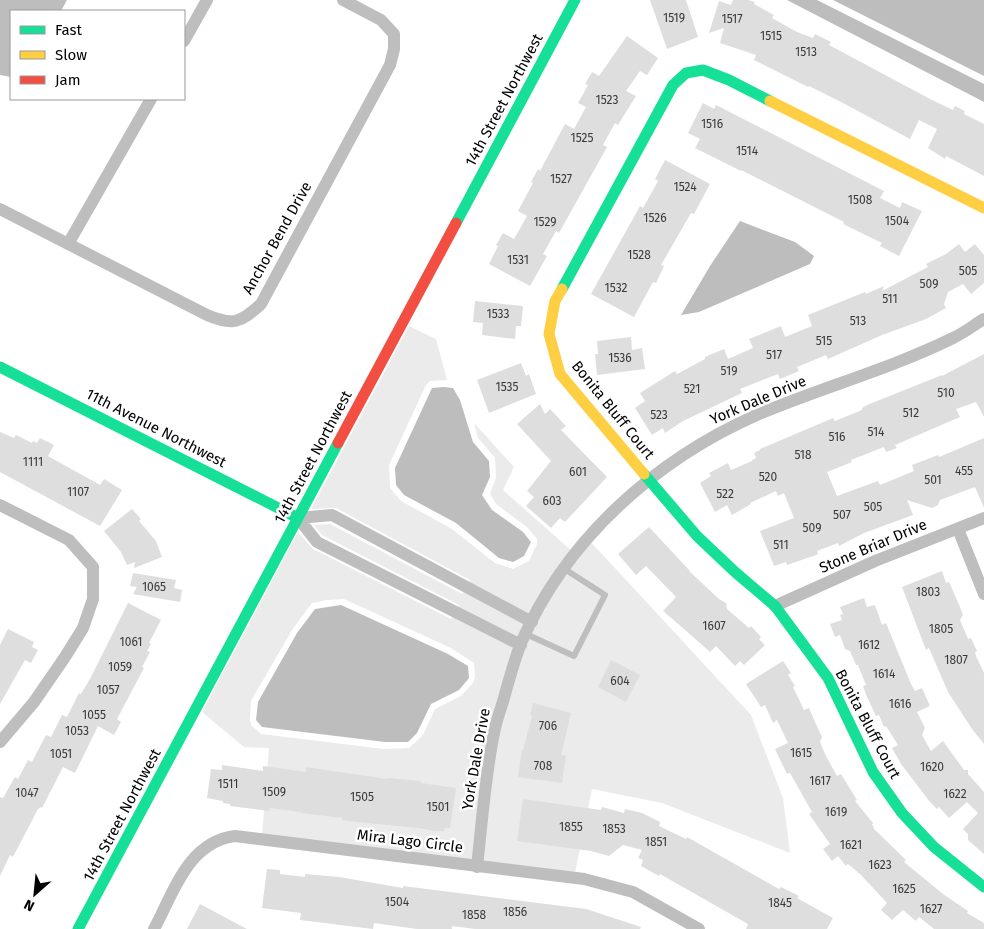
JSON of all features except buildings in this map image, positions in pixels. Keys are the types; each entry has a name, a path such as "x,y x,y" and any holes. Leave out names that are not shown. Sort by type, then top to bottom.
{"street":[{"path":"185,39 207,0"},
{"name":"Anchor Bend Drive","path":"0,209 224,322 245,318 261,304 390,64 394,49 394,34 381,20 344,0"},
{"name":"14th Street Northwest","path":"78,929 575,0"},
{"name":"Bonita Bluff Court","path":"984,208 730,80 703,70 686,72 674,86 554,301 549,334 560,374 697,536 775,606 803,643 828,678 872,772 902,813 934,847 984,887"},
{"path":"68,244 150,100"},
{"name":"York Dale Drive","path":"477,867 494,732 523,640 564,568 609,514 649,478 711,438 759,414 908,358 954,337 984,319"},
{"name":"11th Avenue Northwest","path":"0,367 298,518 317,542 523,640"},
{"path":"0,505 69,540 93,566 93,599 83,628 34,702 0,742"},
{"path":"298,518 332,515 532,622"},
{"name":"Stone Briar Drive","path":"775,606 875,561 984,518"},
{"path":"958,529 984,594"},
{"name":"Mira Lago Circle","path":"154,929 192,860 207,846 228,837 246,836 477,867 584,879 633,892 699,929"}],"lane":[{"path":"523,640 574,656 605,595 564,568"}],"shaded area":[{"path":"0,0 67,0 62,10 10,10 10,77 0,75"},
{"path":"787,0 817,0 984,84 984,102"},
{"path":"833,0 984,0 984,76"},
{"path":"740,221 795,242 814,256 810,264 699,312 681,315 710,266"},
{"path":"409,326 436,339 447,380 430,381 426,385 389,465 390,488 401,501 452,529 495,563 513,569 529,561 537,544 537,539 527,527 496,504 490,494 496,478 495,458 478,438 474,423 514,467 503,490 573,552 589,540 751,715 783,798 790,853 662,803 592,789 574,878 262,836 269,748 244,747 202,712 298,532 313,549 451,619 459,605 322,535 314,525 330,524 462,594 470,580 336,508 311,509","holes":["344,599 451,648 474,663 475,677 473,683 461,696 435,709 423,735 409,748 384,749 261,734 251,725 251,701 292,630 312,603"]},
{"path":"432,388 453,388 460,400 473,442 489,461 490,477 482,495 492,510 523,532 531,542 524,556 513,562 499,558 456,523 404,495 396,485 395,468"},
{"path":"341,605 448,654 468,666 469,678 459,690 431,704 417,733 408,742 385,742 262,727 256,720 258,702 297,633 315,609"}],"traffic: fast":[{"path":"456,223 575,0"},
{"path":"562,289 673,85 686,73 703,70 729,80 770,101"},
{"path":"0,367 298,518"},
{"path":"78,929 338,443"},
{"path":"644,474 697,536 775,606 828,678 873,772 902,813 934,847 984,887"}],"traffic: slow":[{"path":"770,101 984,208"},
{"path":"562,289 555,301 549,334 560,374 644,474"}],"traffic: jam":[{"path":"338,443 456,223"}]}
